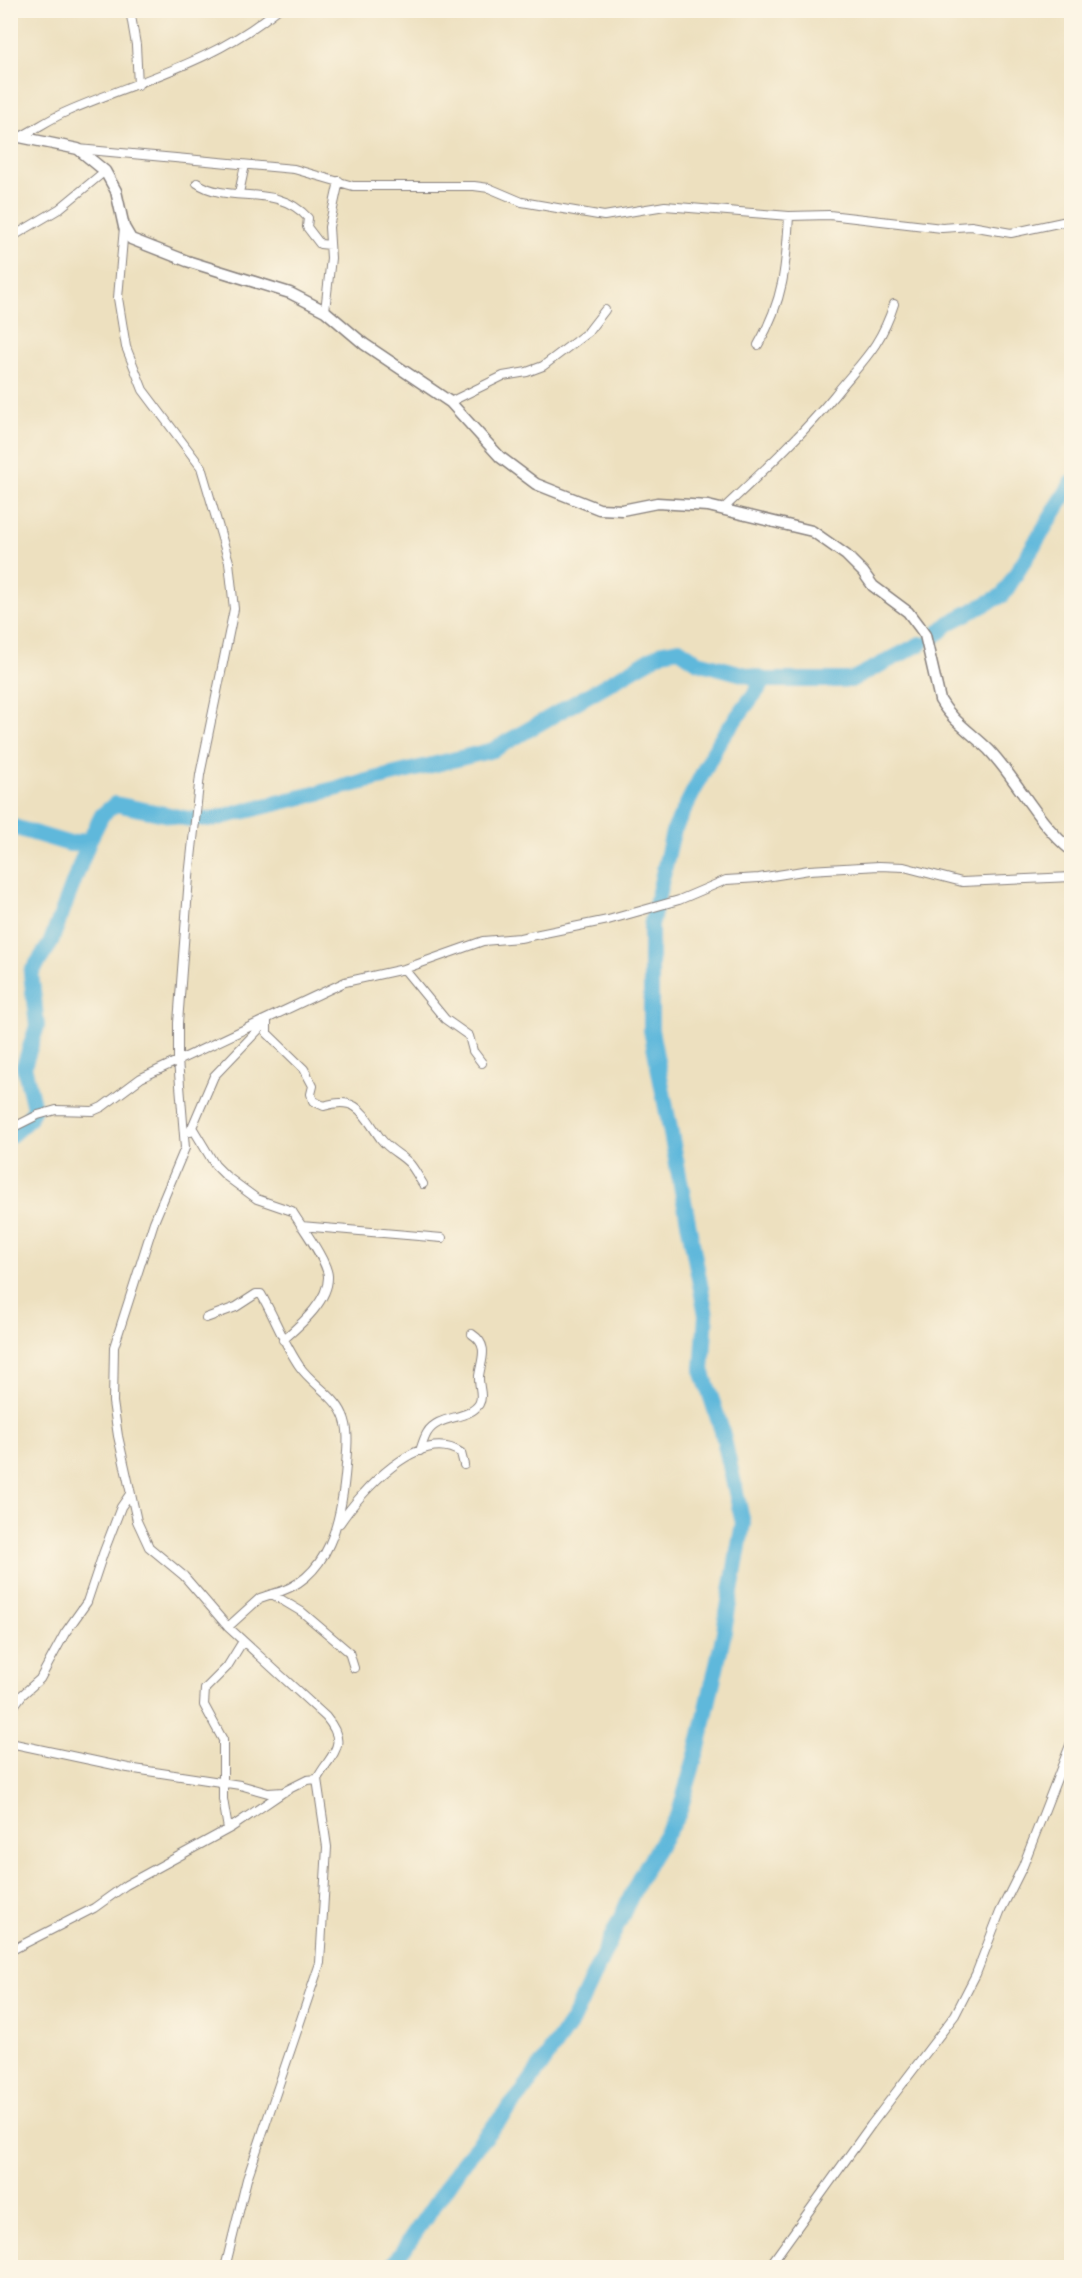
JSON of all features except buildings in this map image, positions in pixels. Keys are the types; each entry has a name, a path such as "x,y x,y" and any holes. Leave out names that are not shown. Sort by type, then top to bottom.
{"street":[{"path":"130,10 136,45 138,85"},
{"path":"15,136 66,112 138,85 225,48 277,10"},
{"path":"15,136 78,149 294,169 353,186 489,188 522,202 604,216 665,206 789,216 828,215 942,228 971,226 1011,233 1071,220"},
{"path":"78,149 105,171 116,191 124,227 118,298 126,347 143,390 201,467 234,585 234,609 197,803 196,829 189,877 178,1059 185,1148"},
{"path":"239,193 245,165"},
{"path":"10,238 59,209 105,171"},
{"path":"326,311 329,227 339,181"},
{"path":"197,183 204,188 274,197 300,209 308,218 307,227 320,244 330,245"},
{"path":"758,345 769,325 782,291 788,261 789,216"},
{"path":"124,227 131,239 161,252 290,293 326,311 364,344 450,402 500,457 516,471 555,493 608,510 657,502 724,508 812,531 846,555 873,586 908,612 925,635 940,700 945,710 988,750 1048,829 1071,851"},
{"path":"724,508 772,463 870,356 884,332 894,304"},
{"path":"450,402 503,376 527,372 543,366 588,332 605,310"},
{"path":"10,1129 38,1115 56,1110 93,1111 102,1107 131,1084 178,1059 267,1021 345,982 404,969 460,946 483,941 520,938 608,920 679,900 726,880 759,878 808,870 879,866 904,867 962,882 1071,877"},
{"path":"404,969 445,1019 469,1036 473,1051 482,1063"},
{"path":"225,2268 247,2179 320,1963 327,1847 317,1779 333,1758 339,1743 336,1729 326,1717 228,1627 184,1576 149,1547 137,1521 130,1494 113,1402 114,1347 154,1222 214,1076 228,1058 267,1021"},
{"path":"267,1021 267,1033 304,1069 313,1086 311,1094 313,1101 319,1106 344,1101 353,1105 368,1117 381,1138 410,1163 423,1184"},
{"path":"192,1127 215,1166 226,1176 257,1199 292,1211 328,1275 326,1288 316,1304 302,1323 283,1340"},
{"path":"301,1226 442,1238"},
{"path":"206,1318 236,1307 256,1294 261,1294 283,1340 301,1368 343,1415 348,1438 344,1498 329,1548 317,1568 299,1583 260,1598 228,1627"},
{"path":"420,1451 427,1432 437,1423 470,1411 479,1405 481,1397 479,1377 484,1353 480,1339 472,1334"},
{"path":"336,1528 368,1485 389,1469 420,1451 451,1446 461,1453 464,1465"},
{"path":"10,1711 22,1695 40,1679 65,1634 87,1602 103,1554 122,1507 130,1494"},
{"path":"272,1594 302,1612 349,1652 354,1668"},
{"path":"228,1829 222,1782 223,1740 204,1705 205,1689 227,1667 243,1641"},
{"path":"768,2268 864,2133 955,2015 976,1974 1000,1912 1023,1866 1053,1793 1071,1740"},
{"path":"10,1743 128,1768 222,1782 268,1793 285,1791"},
{"path":"10,1951 94,1908 126,1885 228,1829 285,1791 307,1780 317,1779"}],"waterway":[{"path":"933,638 949,623 1003,595 1072,483"},
{"path":"10,826 70,844 90,839 102,815 115,804 189,819 213,819 493,750 663,652 679,649 698,662 765,680 851,680 920,644"},
{"path":"391,2268 464,2161 522,2093 572,2021 641,1875 679,1813 698,1748 723,1637 743,1523 722,1431 702,1370 706,1315 651,1030 651,926 673,832 719,741 765,680"},
{"path":"10,1136 29,1119 34,1108 24,1066 37,1026 31,973 50,944 90,839"}]}
